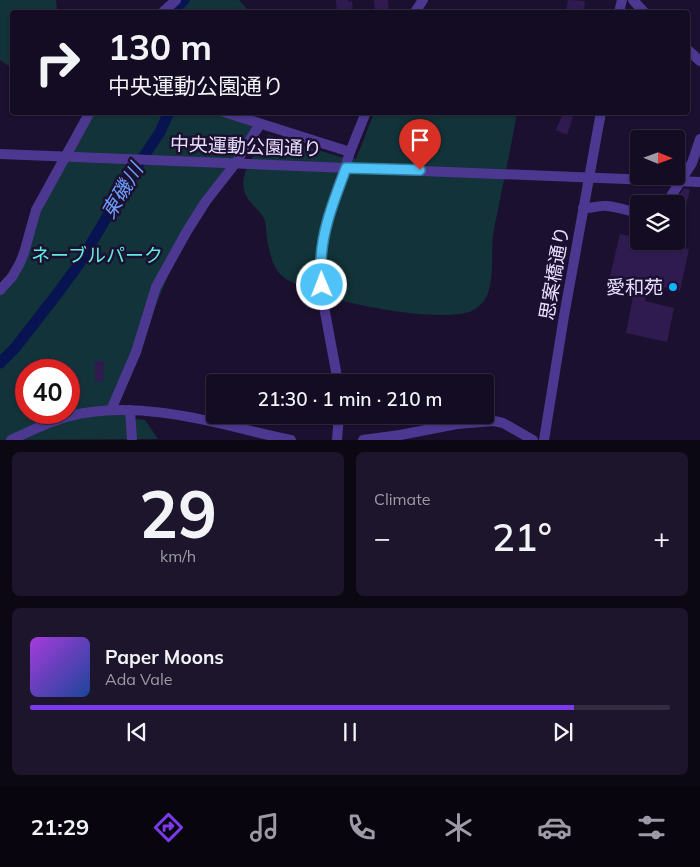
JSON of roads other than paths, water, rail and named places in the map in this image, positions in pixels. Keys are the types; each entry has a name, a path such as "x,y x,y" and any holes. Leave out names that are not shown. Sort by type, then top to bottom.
{"street":[{"path":"164,10 176,0"},
{"path":"633,0 642,10"},
{"path":"690,52 700,61"},
{"path":"0,290 12,277 20,263 36,210 88,115"},
{"path":"233,115 350,152"},
{"path":"337,374 322,285 321,262 323,243 350,152 365,115"},
{"name":"思案橋通り","path":"544,440 600,115"},
{"path":"112,410 139,344 156,288 187,231 206,201 235,164 260,124"},
{"path":"685,174 692,163 700,139"},
{"name":"中央運動公園通り","path":"0,154 630,179"},
{"name":"中央運動公園通り","path":"685,181 700,182"},
{"path":"583,208 591,209 606,206 630,211"},
{"path":"11,440 56,420 89,412 112,410 158,411 291,440"},
{"path":"130,410 132,440"},
{"path":"363,440 457,424 494,421 503,423 533,440"},
{"path":"337,440 338,424"}],"waterway":[{"name":"東磯川","path":"173,10 184,0"},
{"name":"東磯川","path":"0,363 15,348 79,264 134,171 160,132 168,115"}],"place":[{"name":"愛和苑","path":"673,287"}],"park label":[{"name":"ネーブルパーク","path":"97,255"}]}
